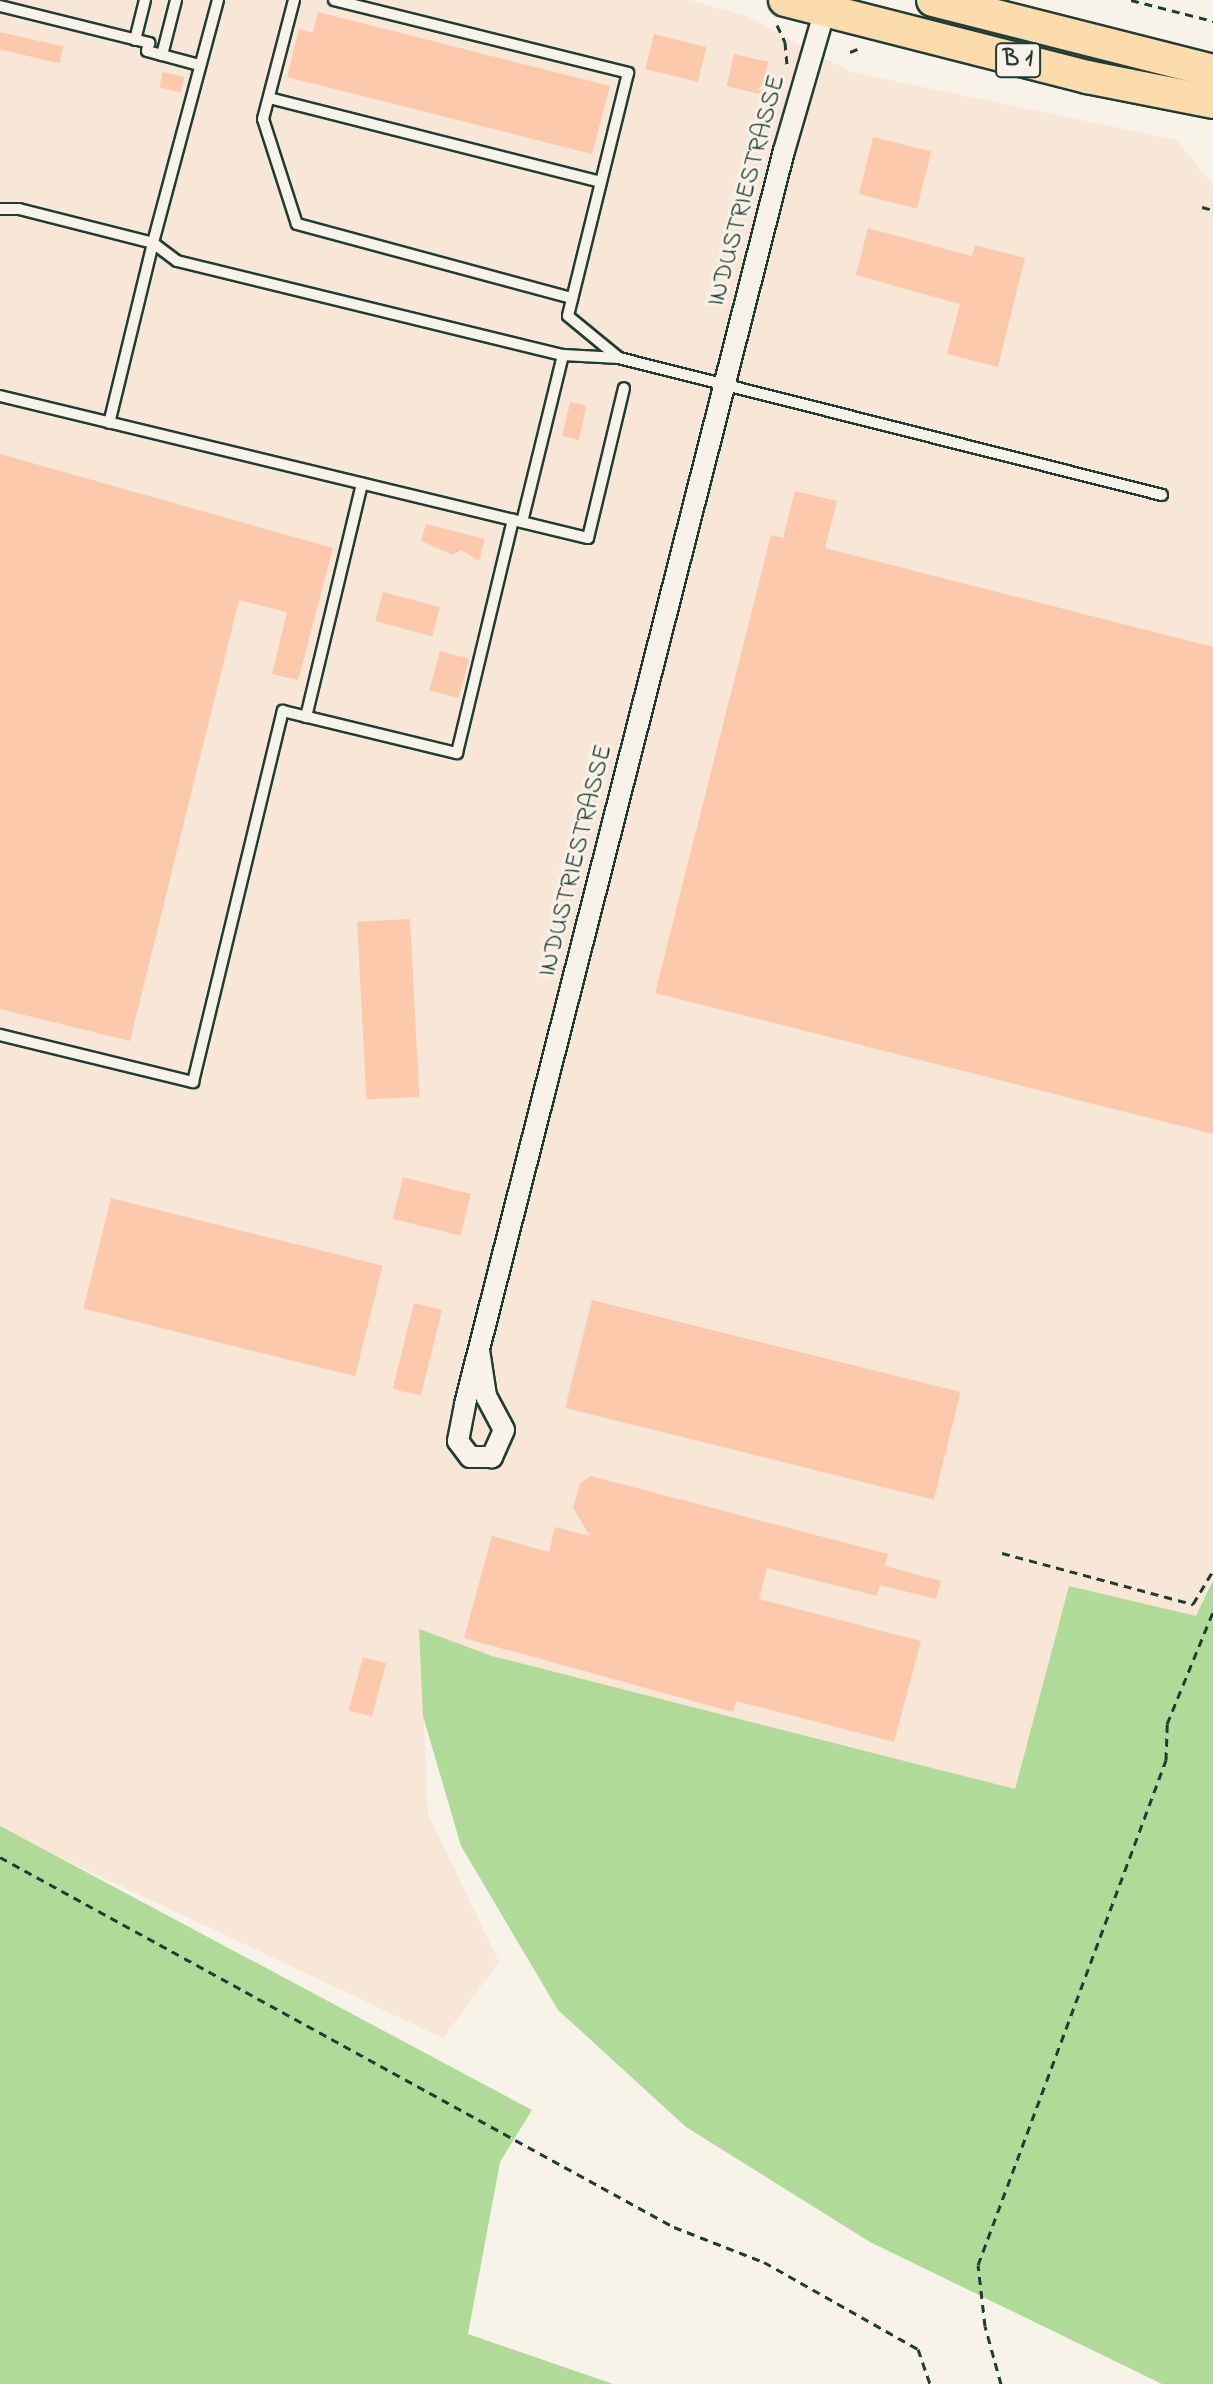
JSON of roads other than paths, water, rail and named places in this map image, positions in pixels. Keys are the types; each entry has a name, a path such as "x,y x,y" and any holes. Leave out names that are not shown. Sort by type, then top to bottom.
{"main road":[{"name":"B 1","path":"933,0 1200,68"},
{"name":"B 1","path":"781,12 827,6 1087,77 1213,102"}],"street":[{"name":"INDUSTRIESTRASSE","path":"479,1350 725,385 827,6"}],"lane":[{"path":"135,40 145,0"},
{"path":"162,55 176,0"},
{"path":"109,423 218,0"},
{"path":"294,0 263,119 297,224 572,298"},
{"path":"334,0 628,73 568,316 619,358"},
{"path":"0,6 135,40 162,55 200,65"},
{"path":"269,98 601,182"},
{"path":"0,209 19,209 153,243 177,261 563,355 619,358 1107,484 1162,495"},
{"path":"0,1035 193,1082 283,711 457,753 563,355"},
{"path":"0,396 588,538 624,388"},
{"path":"306,717 362,484"}]}
